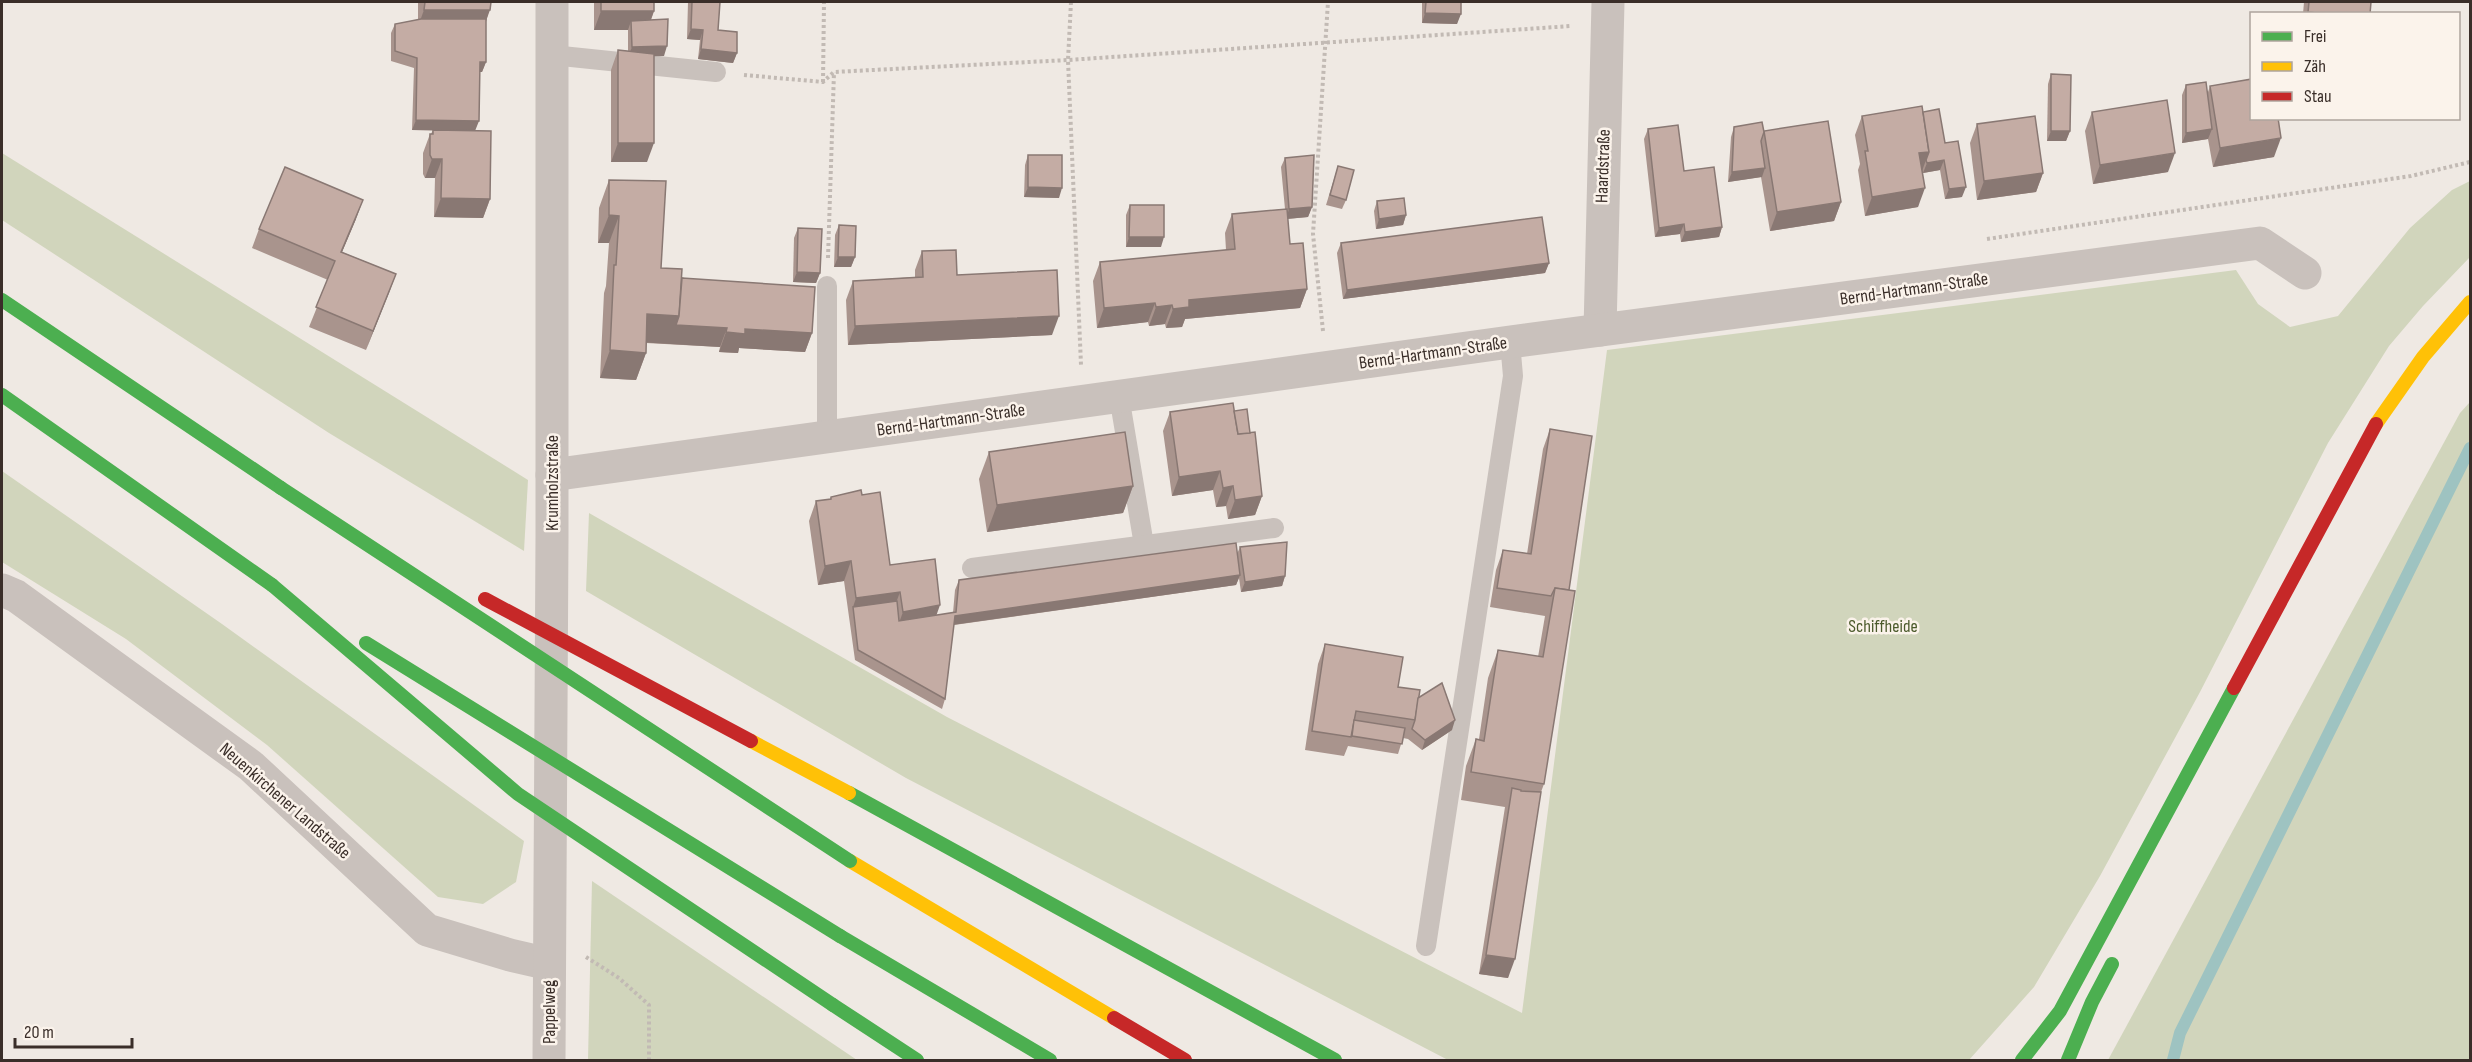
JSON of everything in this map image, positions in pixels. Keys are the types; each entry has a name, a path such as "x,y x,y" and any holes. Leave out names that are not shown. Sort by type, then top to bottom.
{"highway":[{"path":"2,300 281,488 850,861 1185,1060"},
{"path":"2022,1060 2060,1011 2081,974 2380,416 2410,371 2470,302"},
{"path":"2,394 272,585 840,936 1050,1060"},
{"path":"281,488 433,571"},
{"path":"272,585 518,794 917,1060"},
{"path":"474,593 849,793 1335,1060"},
{"path":"2068,1060 2092,1002 2120,949"}],"street":[{"name":"Krumholzstraße","path":"549,949 552,2"},
{"name":"Haardstraße","path":"1600,330 1608,13"},
{"name":"Bernd-Hartmann-Straße","path":"552,475 1510,342 2260,243 2305,273"},
{"name":"Neuenkirchener Landstraße","path":"2,590 16,596 251,766 427,930 510,955 549,949"},
{"name":"Pappelweg","path":"549,949 549,1060"}],"lane":[{"path":"552,55 716,72"},
{"path":"827,437 828,286"},
{"path":"1426,946 1513,376 1510,342"},
{"path":"1119,396 1144,545"},
{"path":"972,568 1274,528"}],"path":[{"path":"823,82 824,2"},
{"path":"1071,2 1068,60 1085,401"},
{"path":"1327,368 1313,234 1328,2"},
{"path":"716,72 823,82 834,72 1068,60 1325,42 1608,13"},
{"path":"828,286 834,72"},
{"path":"2411,176 2470,162"},
{"path":"549,949 619,978 649,1005 649,1060"}],"green space":[{"path":"2,153 528,480 524,551 329,433 2,220"},
{"name":"Schiffheide","path":"2470,181 2470,257 2389,346 2328,443 2200,692 2100,876 2034,987 1969,1060 1448,1060 906,778 586,591 589,513 947,717 1522,1013 1607,350 2236,270 2258,304 2290,327 2338,316 2410,228 2452,190"},
{"path":"2470,402 2470,1060 2108,1060 2460,413"},
{"path":"2,471 222,624 524,841 516,882 483,904 438,897 267,745 126,639 2,562"},
{"path":"592,881 857,1060 588,1060"}],"building":[{"path":"425,2 491,2 490,10 424,10"},
{"path":"601,2 654,2 654,11 601,11"},
{"path":"692,2 720,2 718,30 737,32 737,53 701,49 703,30 691,29"},
{"path":"1426,2 1461,2 1461,14 1425,13"},
{"path":"2309,2 2371,2 2370,12 2308,12"},
{"path":"421,19 486,19 486,62 480,62 479,121 416,120 417,58 395,51 395,24"},
{"path":"668,19 667,46 632,47 631,21"},
{"path":"618,50 654,54 654,143 618,143"},
{"path":"2051,74 2071,75 2070,131 2051,131"},
{"path":"2250,79 2250,120 2278,120 2281,138 2220,148 2210,86"},
{"path":"2206,82 2212,129 2186,133 2186,85"},
{"path":"2167,100 2175,153 2100,165 2092,112"},
{"path":"1922,106 1929,152 1919,153 1925,188 1872,197 1862,116"},
{"path":"1939,109 1945,143 1958,141 1966,187 1949,189 1944,160 1927,163 1929,152 1923,112"},
{"path":"2035,116 2043,173 1984,181 1977,124"},
{"path":"1828,121 1841,202 1777,212 1764,131"},
{"path":"1762,122 1764,132 1761,141 1765,168 1732,172 1734,127"},
{"path":"1678,125 1684,171 1714,167 1722,227 1685,232 1684,224 1659,228 1648,129"},
{"path":"433,130 491,131 490,199 441,198 442,159 432,159 430,155 430,134 433,134"},
{"path":"1028,155 1062,155 1062,188 1028,187"},
{"path":"1314,155 1312,207 1289,209 1285,158"},
{"path":"1338,166 1354,170 1346,200 1330,195"},
{"path":"285,167 363,200 341,252 396,274 373,331 316,307 335,261 259,229"},
{"path":"609,180 666,181 661,268 682,269 679,316 647,314 646,353 610,350 619,216 609,215"},
{"path":"1404,198 1406,215 1379,219 1377,201"},
{"path":"1130,205 1164,205 1164,237 1129,237"},
{"path":"1287,209 1290,244 1303,243 1307,289 1189,300 1189,307 1173,309 1172,305 1156,307 1155,303 1104,308 1100,262 1235,249 1232,214"},
{"path":"1542,217 1549,263 1347,290 1341,243"},
{"path":"839,225 856,226 855,257 838,257"},
{"path":"798,228 822,229 820,273 797,272"},
{"path":"956,250 957,275 1057,270 1059,316 855,326 853,281 923,277 922,251"},
{"path":"682,278 815,287 812,333 745,329 745,334 726,332 727,328 676,325 679,316"},
{"path":"1233,403 1238,434 1255,432 1262,496 1235,500 1233,486 1223,488 1220,471 1179,477 1170,412"},
{"path":"1247,409 1250,433 1238,434 1234,411"},
{"path":"1550,429 1592,436 1569,590 1555,588 1551,596 1497,588 1503,550 1531,554"},
{"path":"1125,432 1133,486 997,505 989,452"},
{"path":"861,490 862,495 880,492 890,565 935,559 940,605 903,612 900,592 856,598 851,561 825,566 816,501"},
{"path":"1287,542 1285,576 1245,582 1240,547"},
{"path":"1236,543 1240,575 955,616 945,699 858,650 853,607 897,601 899,621 956,612 959,580"},
{"path":"1555,588 1575,591 1544,784 1471,772 1476,739 1484,741 1498,650 1543,657"},
{"path":"1325,644 1403,657 1398,687 1420,690 1415,720 1356,711 1351,737 1312,731"},
{"path":"1442,683 1455,720 1425,740 1412,729 1418,698"},
{"path":"1354,720 1405,728 1402,744 1352,736"},
{"path":"1512,788 1541,792 1515,959 1486,955"}],"waterway":[{"path":"2173,1060 2180,1033 2470,448"}],"traffic: fast":[{"path":"2,300 281,488"},
{"path":"2,395 272,585"},
{"path":"281,488 850,861"},
{"path":"272,585 518,794 833,1005"},
{"path":"366,643 840,936"},
{"path":"2022,1060 2060,1011 2234,688"},
{"path":"849,793 1335,1060"},
{"path":"840,936 1050,1060"},
{"path":"2068,1060 2092,1002 2112,964"},
{"path":"833,1005 917,1060"}],"traffic: slow":[{"path":"2376,424 2423,357 2470,302"},
{"path":"751,741 849,793"},
{"path":"850,861 1114,1018"}],"traffic: jam":[{"path":"2234,688 2376,424"},
{"path":"485,599 751,741"},
{"path":"1114,1018 1185,1060"}]}
